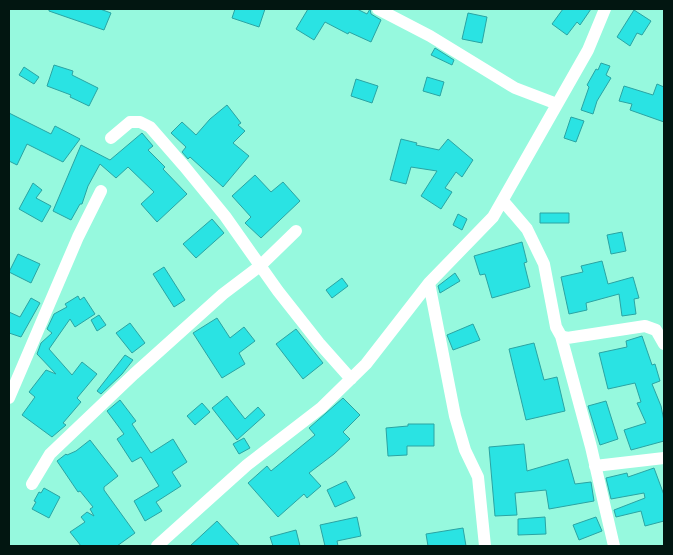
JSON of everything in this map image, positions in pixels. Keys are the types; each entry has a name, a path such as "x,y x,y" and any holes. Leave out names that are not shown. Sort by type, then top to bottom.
{"street":[{"path":"378,9 430,36 515,88 557,104"},
{"path":"158,546 246,465 321,408 351,379 366,364 429,283 493,217 588,50 605,9"},
{"path":"111,138 130,122 140,122 150,127 225,216 260,266 319,343 351,379"},
{"path":"9,398 78,237 100,191"},
{"path":"503,201 527,230 544,264 556,328 561,336 614,546"},
{"path":"32,484 50,454 196,317 260,266 296,231"},
{"path":"429,283 455,416 465,450 478,477 485,546"},
{"path":"561,336 567,338 645,326 656,330 664,344"},
{"path":"595,466 664,458"}],"building":[{"path":"49,9 100,9 111,13 104,30 49,11"},
{"path":"235,9 265,9 259,27 232,18"},
{"path":"308,9 357,9 367,14 370,9 371,14 381,20 371,42 349,32 348,34 325,22 314,40 296,29"},
{"path":"563,9 591,9 580,25 577,22 567,35 552,24"},
{"path":"634,10 651,21 642,35 637,33 630,46 617,37"},
{"path":"468,13 487,17 482,43 462,39"},
{"path":"435,48 454,60 452,65 431,55"},
{"path":"601,63 610,66 606,75 611,78 597,101 593,114 581,110 589,87 587,85"},
{"path":"54,65 73,71 72,75 98,88 89,106 70,97 71,95 47,86"},
{"path":"24,67 39,77 34,84 19,75"},
{"path":"427,77 444,82 440,96 423,91"},
{"path":"356,79 378,86 372,103 351,96"},
{"path":"657,84 664,87 664,122 630,110 632,104 619,101 624,86 653,95"},
{"path":"227,105 241,123 238,125 245,131 233,143 249,156 223,187 190,157 188,159 182,152 186,147 171,133 182,122 196,135 210,119"},
{"path":"9,113 51,134 55,126 80,139 63,162 27,144 17,165 9,161"},
{"path":"571,117 584,121 576,142 564,138"},
{"path":"142,133 153,146 148,150 187,194 157,222 141,204 154,192 128,167 116,178 100,164 88,186 82,204 80,204 71,220 53,211 81,145 110,160"},
{"path":"401,139 417,143 416,145 439,150 448,139 473,160 462,177 456,172 445,188 452,192 441,209 421,196 437,171 411,167 406,184 390,180"},
{"path":"255,175 271,192 283,182 300,201 261,238 245,223 251,217 232,196"},
{"path":"33,183 42,190 36,198 51,206 42,222 19,209"},
{"path":"540,213 569,213 569,223 540,223"},
{"path":"458,214 467,219 462,230 453,225"},
{"path":"212,219 224,233 196,258 183,244"},
{"path":"622,232 626,251 611,254 607,235"},
{"path":"522,242 527,262 524,263 530,287 492,298 485,274 480,275 474,256"},
{"path":"18,254 40,264 31,283 9,272"},
{"path":"602,261 608,284 633,277 639,298 634,299 636,314 622,316 619,294 586,303 587,310 569,314 561,277 583,272 581,266"},
{"path":"164,267 185,300 174,307 153,274"},
{"path":"455,273 460,281 440,293 438,286"},
{"path":"342,278 348,286 332,298 326,290"},
{"path":"78,296 80,300 84,297 95,314 75,327 70,319 49,349 72,375 82,362 97,374 77,398 81,402 63,423 66,425 52,437 22,415 35,397 29,392 46,370 56,374 37,354 41,343 52,333 47,329 54,314 67,307 65,304"},
{"path":"31,298 40,303 21,337 9,333 9,312 20,317"},
{"path":"99,315 106,325 97,331 91,320"},
{"path":"217,318 230,338 244,327 255,341 239,353 245,364 222,378 193,333"},
{"path":"130,323 145,343 132,353 116,333"},
{"path":"473,324 480,340 453,350 447,335"},
{"path":"296,329 323,363 303,379 276,344"},
{"path":"642,336 652,365 655,364 660,381 652,384 661,406 664,421 664,441 631,450 624,430 646,423 637,403 641,402 635,383 608,389 599,353 627,347 626,341"},
{"path":"534,343 544,380 557,377 565,411 526,420 509,349"},
{"path":"125,355 133,360 122,374 101,394 97,391"},
{"path":"227,396 245,419 258,407 265,415 237,440 212,408"},
{"path":"343,398 360,415 343,432 350,439 309,473 321,486 307,498 304,494 278,517 248,483 267,466 271,471 315,435 309,428"},
{"path":"120,400 136,421 132,424 151,453 173,439 187,462 172,472 181,486 156,502 162,511 145,521 134,501 159,486 141,457 132,462 117,439 124,434 107,411"},
{"path":"606,401 618,439 600,445 588,406"},
{"path":"202,403 210,412 195,425 187,416"},
{"path":"408,424 434,424 434,446 407,446 407,455 388,456 386,428 408,426"},
{"path":"244,438 250,448 239,454 233,444"},
{"path":"90,440 118,476 104,487 104,490 135,533 117,546 81,546 70,532 85,522 81,517 87,512 94,516 90,509 93,507 80,491 78,492 57,461 66,454 76,451"},
{"path":"524,444 527,471 568,459 575,484 591,482 594,501 549,509 546,490 515,493 517,515 495,516 489,447"},
{"path":"654,468 664,495 664,521 645,526 641,511 616,517 614,510 645,498 644,493 611,499 606,478 627,473 628,477"},
{"path":"346,481 355,498 335,507 327,490"},
{"path":"44,488 60,497 49,518 32,509 39,492 41,493"},
{"path":"357,517 361,536 337,541 338,546 325,546 320,525"},
{"path":"545,517 546,534 518,535 518,519"},
{"path":"596,517 602,531 579,540 573,525"},
{"path":"217,521 240,546 190,546"},
{"path":"463,528 466,546 428,546 426,534"},
{"path":"296,530 300,546 273,546 270,537"}]}
